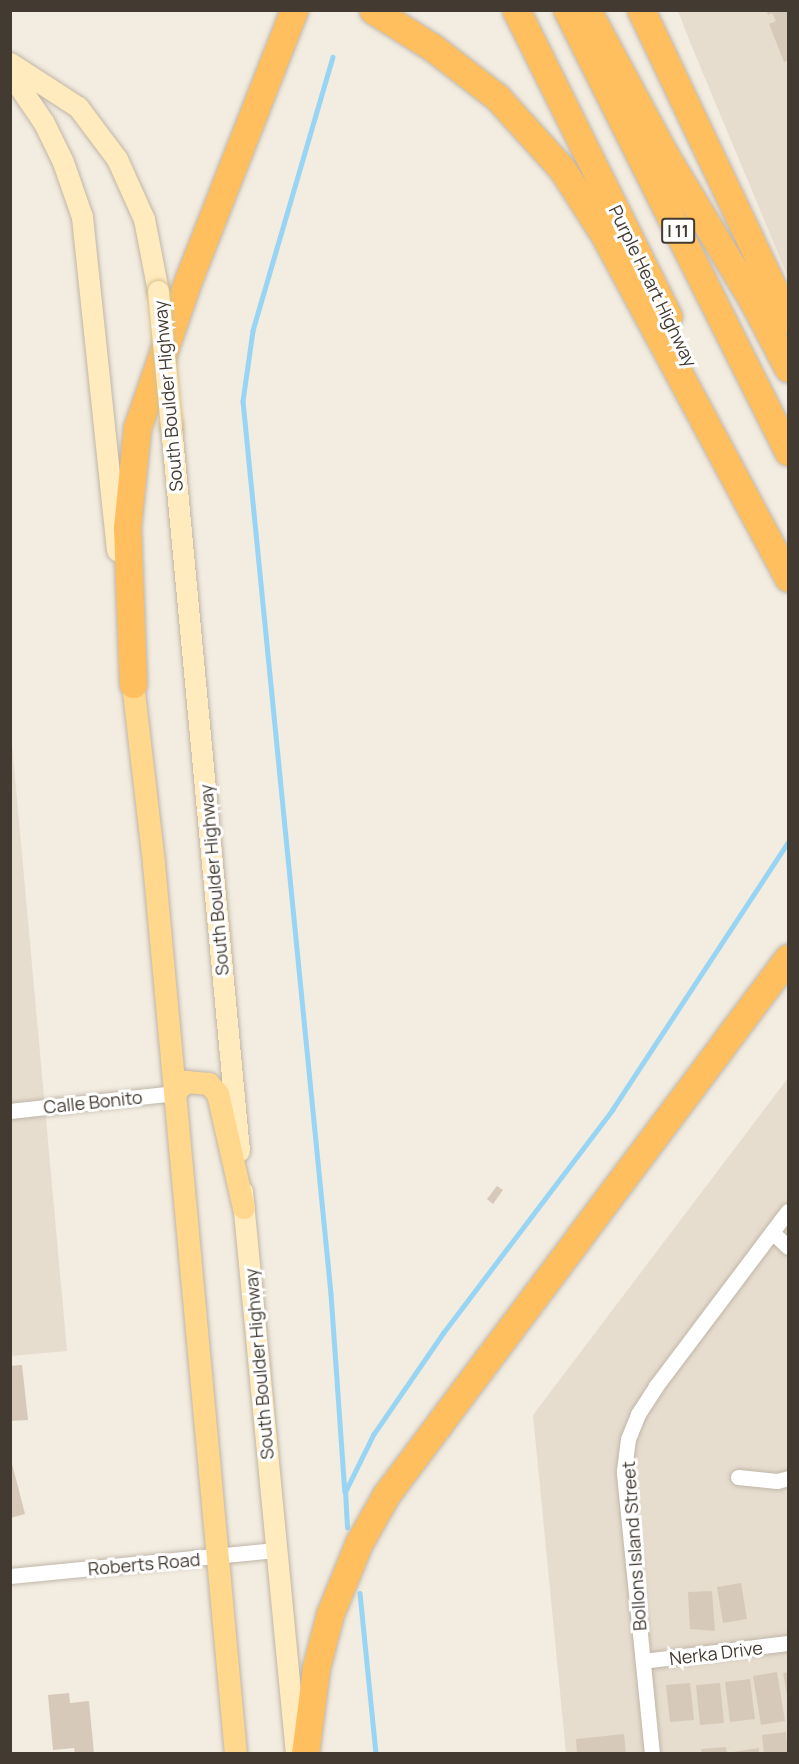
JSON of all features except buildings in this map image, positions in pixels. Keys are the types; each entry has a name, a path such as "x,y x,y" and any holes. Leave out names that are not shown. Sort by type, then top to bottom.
{"highway":[{"path":"133,684 127,526 137,428 189,278 294,10"},
{"path":"373,10 432,47 489,91 562,169 605,236 789,578"},
{"name":"Purple Heart Highway","path":"516,10 789,561"},
{"name":"I 11","path":"567,10 789,452"},
{"path":"587,10 665,155 753,300 789,368"},
{"path":"641,10 789,320"},
{"path":"305,1754 314,1677 330,1614 359,1542 386,1495 427,1435 789,958"}],"main road":[{"name":"South Boulder Highway","path":"10,63 78,107 112,151 144,219 158,291 296,1754"},
{"path":"10,73 44,123 63,162 81,217 133,684 175,1094 236,1754"},
{"path":"175,1094 186,1082 209,1084 218,1094 244,1208"}],"street":[{"name":"Calle Bonito","path":"10,1111 175,1094"},
{"name":"Bollons Island Street","path":"652,1754 624,1471 628,1439 638,1414 656,1386 789,1210"},
{"path":"772,1232 789,1247"},
{"path":"738,1477 777,1481 789,1478"},
{"name":"Roberts Road","path":"10,1576 276,1550"},
{"name":"Nerka Drive","path":"643,1661 789,1643"}],"shaded area":[{"path":"678,11 788,11 788,277 692,47"},
{"path":"10,722 67,1351 11,1356 10,1356"},
{"path":"788,1078 788,1753 566,1753 533,1415"}],"waterway":[{"path":"333,57 253,331 243,401 331,1294 345,1492"},
{"path":"347,1528 345,1492 373,1435 443,1333 612,1110 788,842"},
{"path":"360,1593 376,1754"}]}
